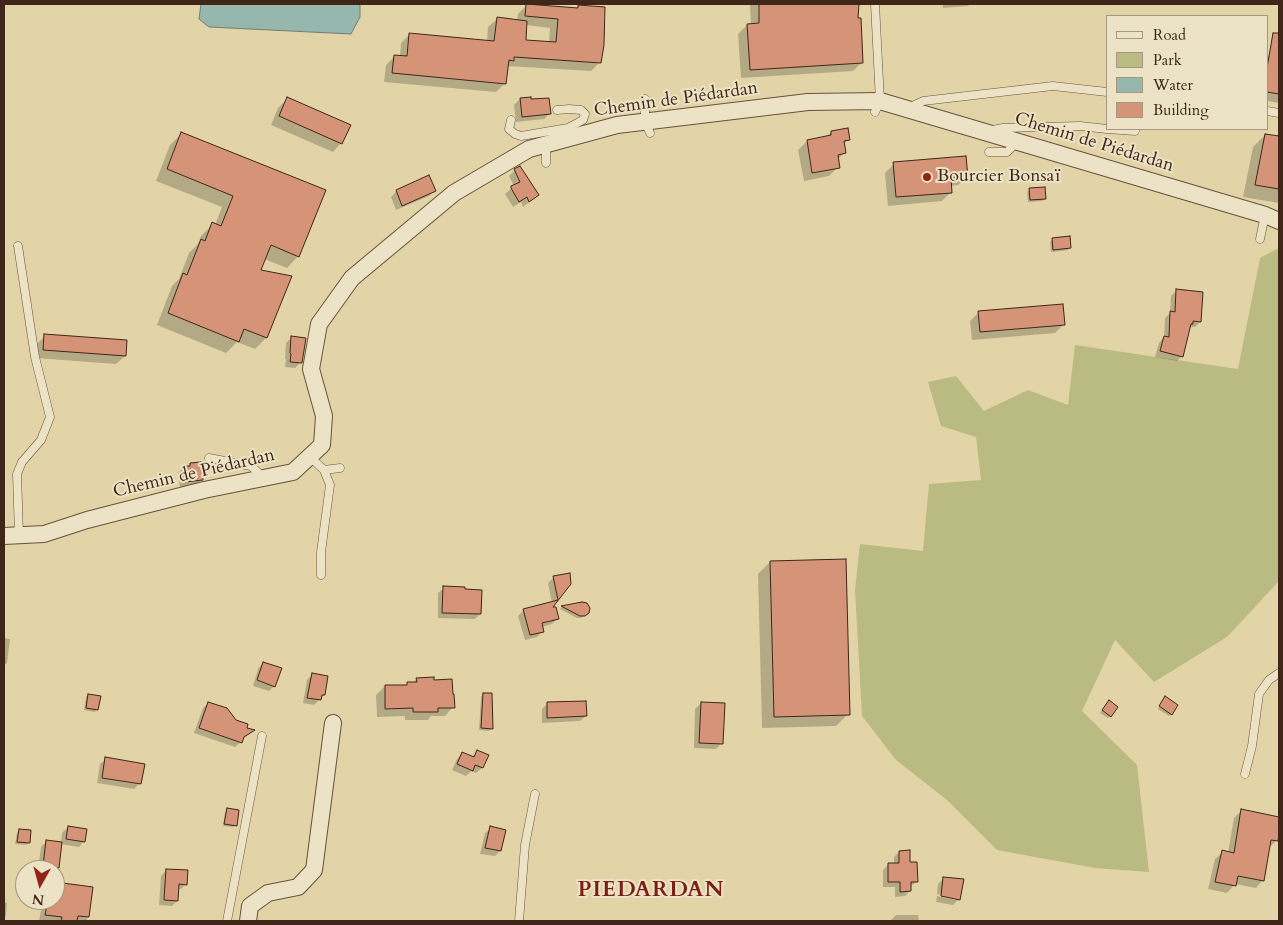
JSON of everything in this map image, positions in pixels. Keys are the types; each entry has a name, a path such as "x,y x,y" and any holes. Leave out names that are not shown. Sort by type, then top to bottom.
{"street":[{"name":"Chemin de Piédardan","path":"11,536 44,534 87,520 204,490 293,472 322,445 324,416 311,369 316,324 319,324 352,278 454,193 529,149 546,144 569,133 617,125 647,127 808,102 906,109 1272,218"},
{"path":"248,921 250,906 268,893 298,887 314,870 334,723"}],"lane":[{"path":"875,4 877,107"},
{"path":"906,109 923,100 1053,86 1106,92"},
{"path":"645,99 647,127"},
{"path":"510,120 509,129 521,136 569,133 582,120 585,114 581,110 557,110"},
{"path":"986,132 1003,128 1080,126 1106,129"},
{"path":"1122,130 1135,131"},
{"path":"989,152 1007,152 1018,141"},
{"path":"546,144 546,163"},
{"path":"1260,239 1272,218"},
{"path":"11,536 16,474 22,462 41,440 50,417 35,357 18,246"},
{"path":"310,457 324,470 330,485 321,552 321,575"},
{"path":"209,458 251,466 264,478"},
{"path":"324,470 340,468"},
{"path":"1245,774 1252,746 1259,694 1269,680 1279,673"},
{"path":"227,921 262,736"},
{"path":"519,921 525,845 535,794"}],"green space":[{"path":"1279,248 1279,581 1227,637 1154,682 1115,640 1082,711 1137,765 1149,872 1095,868 997,850 947,800 896,760 862,716 855,590 860,544 923,551 929,484 981,480 976,437 941,426 928,382 956,376 984,411 1028,390 1068,405 1075,345 1238,369 1260,258"}],"water":[{"path":"201,4 360,4 360,17 351,34 209,27 199,19"}],"building":[{"path":"526,4 578,8 578,5 605,7 604,45 601,63 514,57 514,61 509,60 506,84 392,73 394,55 407,56 409,33 494,41 497,17 527,21 526,40 556,42 558,19 525,16"},
{"path":"759,4 859,4 858,18 861,18 863,63 750,70 747,24 759,23"},
{"path":"1273,33 1279,33 1279,94 1268,92 1268,62"},
{"path":"287,97 351,125 342,144 279,116"},
{"path":"531,97 531,99 549,98 551,114 522,117 520,98"},
{"path":"848,128 850,140 844,141 846,153 838,155 840,168 812,173 807,140 831,135 831,131"},
{"path":"181,132 326,190 299,257 271,245 261,270 292,276 267,338 244,329 239,342 168,313 183,273 187,275 201,239 205,241 212,222 221,226 233,196 167,169"},
{"path":"1265,134 1279,136 1279,189 1255,185"},
{"name":"Bourcier Bonsaï","path":"966,156 968,177 951,178 952,193 896,197 893,162"},
{"path":"520,166 539,195 529,202 527,197 519,202 511,188 511,186 520,182 514,169"},
{"path":"429,175 436,191 402,206 396,190"},
{"path":"1045,187 1046,199 1030,200 1029,188"},
{"path":"1070,236 1071,248 1053,250 1052,238"},
{"path":"1176,289 1203,292 1201,322 1193,321 1193,324 1191,324 1183,357 1160,351 1164,336 1169,337 1170,311 1175,312"},
{"path":"1063,304 1065,325 980,332 978,311"},
{"path":"44,334 127,340 126,356 43,350"},
{"path":"291,336 306,338 302,363 290,362"},
{"path":"201,462 203,480 185,482 183,466 190,466 190,463"},
{"path":"846,559 850,715 774,717 770,561"},
{"path":"570,573 571,584 553,607 556,607 559,619 542,623 544,632 530,635 523,609 558,600 553,576"},
{"path":"443,586 482,590 481,614 442,613"},
{"path":"582,602 587,603 590,608 589,613 585,616 580,616 561,606"},
{"path":"263,662 282,668 275,687 257,680"},
{"path":"312,673 328,676 325,695 322,695 321,700 307,698"},
{"path":"434,677 434,680 452,679 455,708 438,708 438,712 413,712 413,708 385,709 385,685 407,685 407,682 417,682 416,678"},
{"path":"483,693 492,693 493,729 481,728"},
{"path":"88,694 101,696 98,710 86,708"},
{"path":"1165,696 1178,705 1172,715 1159,706"},
{"path":"1109,700 1118,707 1111,717 1102,710"},
{"path":"586,701 587,716 547,718 547,702"},
{"path":"208,702 227,708 236,720 248,724 247,728 255,730 244,737 242,743 199,728"},
{"path":"701,702 725,703 723,744 699,743"},
{"path":"477,750 489,755 483,768 475,765 473,771 457,764 462,752 474,757"},
{"path":"105,757 145,764 141,784 102,778"},
{"path":"227,808 239,810 237,826 224,824"},
{"path":"1241,809 1279,817 1278,841 1271,840 1264,881 1238,876 1236,886 1215,882 1222,850 1234,853"},
{"path":"68,826 87,829 85,842 66,839"},
{"path":"490,826 506,830 501,851 485,848"},
{"path":"19,829 31,830 30,843 17,842"},
{"path":"46,840 62,842 60,860 44,860"},
{"path":"910,850 910,862 917,862 918,882 911,882 911,891 900,892 900,882 888,882 888,863 899,863 899,851"},
{"path":"166,869 188,870 187,885 179,884 178,901 164,900"},
{"path":"943,877 964,879 960,900 941,896"},
{"path":"65,883 93,887 89,917 78,916 77,921 61,921 62,917 45,915 46,910 65,910"}],"place":[{"name":"Bourcier Bonsaï","path":"927,177"}],"district":[{"name":"PIEDARDAN","path":"651,891"}]}
